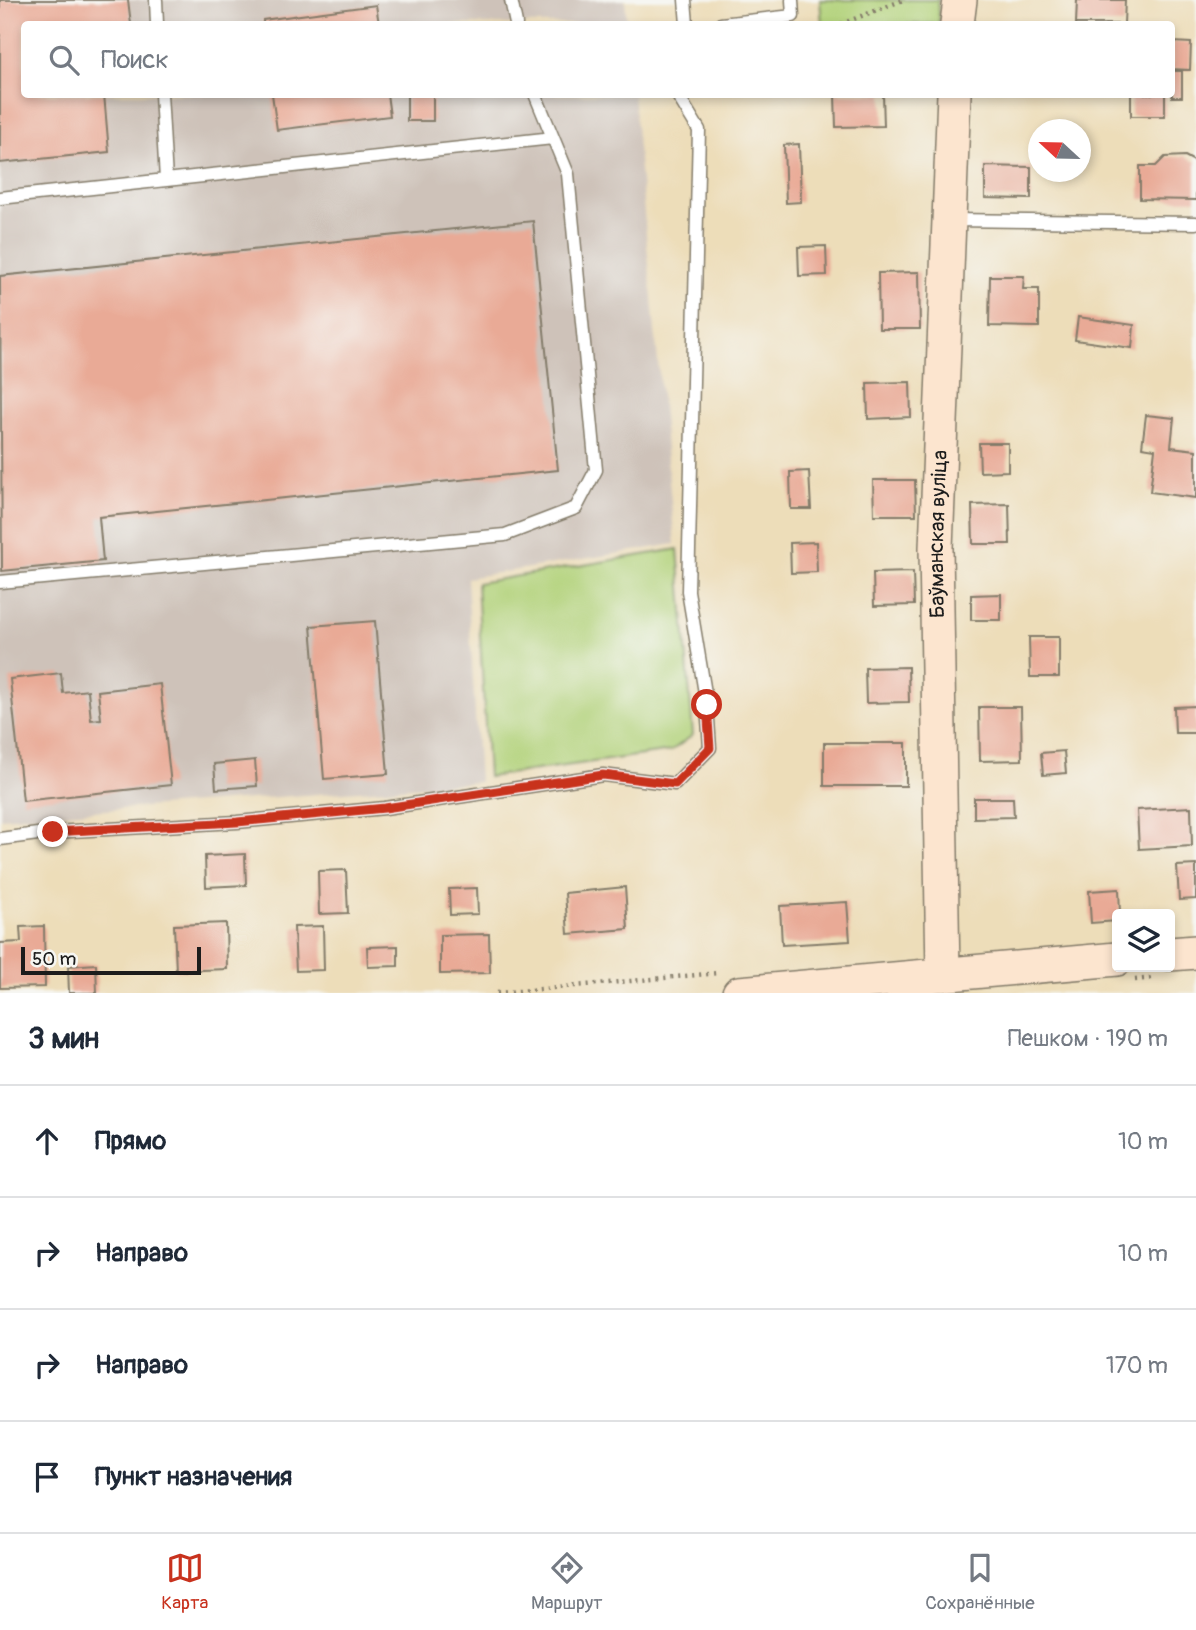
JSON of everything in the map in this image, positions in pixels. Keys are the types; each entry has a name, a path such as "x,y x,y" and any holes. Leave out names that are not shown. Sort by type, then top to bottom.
{"street":[{"path":"957,21 960,0"},
{"name":"Баўманская вуліца","path":"943,975 936,548 954,98"},
{"path":"1175,954 1196,952"},
{"path":"739,993 1112,959"}],"lane":[{"path":"156,0 158,21"},
{"path":"512,0 516,21"},
{"path":"685,0 687,21"},
{"path":"748,21 793,16 792,0"},
{"path":"161,98 166,180"},
{"path":"0,582 505,535 576,508 596,470 568,174 537,98"},
{"path":"0,839 53,832 237,822 385,808 603,775 675,784 710,748 707,705 688,591 699,131 679,98"},
{"path":"0,198 553,138"},
{"path":"948,220 1196,223"}],"path":[{"path":"849,21 903,0"}],"shaded area":[{"path":"0,0 625,0 627,21 21,21 21,98 633,98 675,544 467,578 479,782 0,818"}],"green space":[{"path":"820,0 938,0 939,21 822,21"},
{"path":"678,549 693,735 671,751 488,777 477,583"}],"building":[{"path":"0,0 128,0 131,21 21,21 21,98 104,98 109,152 0,163"},
{"path":"1077,0 1125,0 1124,21 1076,21"},
{"path":"376,5 379,21 263,21"},
{"path":"1175,42 1191,43 1190,70 1175,69"},
{"path":"1175,71 1182,71 1182,97 1175,97"},
{"path":"273,98 388,98 390,116 277,130"},
{"path":"407,98 433,98 433,121 407,121"},
{"path":"835,98 883,98 884,126 836,127"},
{"path":"1131,98 1165,98 1165,116 1131,116"},
{"path":"799,144 801,202 786,203 784,145"},
{"path":"1185,156 1196,162 1196,200 1140,199 1140,166 1156,166 1165,157"},
{"path":"985,166 1028,167 1031,199 985,198"},
{"path":"533,221 558,470 99,517 103,561 2,571 0,276"},
{"path":"826,246 827,275 799,276 798,247"},
{"path":"919,272 920,329 879,329 878,273"},
{"path":"990,276 1024,276 1023,289 1039,289 1039,327 989,326"},
{"path":"1078,317 1134,325 1132,348 1075,340"},
{"path":"910,382 911,417 868,419 867,383"},
{"path":"1146,415 1174,418 1171,447 1196,450 1196,498 1150,492 1155,449 1142,447"},
{"path":"979,443 1008,443 1008,471 980,472"},
{"path":"809,471 811,509 791,509 790,472"},
{"path":"873,480 915,480 916,515 874,515"},
{"path":"1009,504 1010,544 973,544 972,505"},
{"path":"816,542 817,572 791,573 790,543"},
{"path":"913,572 914,605 874,606 873,573"},
{"path":"1001,594 1001,620 971,620 971,595"},
{"path":"375,621 388,774 324,779 311,626"},
{"path":"1029,637 1059,637 1059,677 1030,677"},
{"path":"908,667 909,702 866,703 865,668"},
{"path":"61,673 63,693 88,690 91,720 101,719 98,691 160,684 171,785 23,801 10,679"},
{"path":"1196,706 1196,733 1175,733 1174,707"},
{"path":"979,707 1021,707 1022,760 980,761"},
{"path":"824,743 906,743 906,786 824,786"},
{"path":"1064,751 1066,773 1043,775 1041,753"},
{"path":"255,760 257,786 216,789 214,764"},
{"path":"974,798 1013,798 1014,817 974,818"},
{"path":"1191,807 1192,846 1139,849 1137,810"},
{"path":"245,854 246,885 206,887 205,856"},
{"path":"1196,865 1196,899 1179,900 1177,866"},
{"path":"346,870 348,913 319,914 318,871"},
{"path":"625,887 628,929 568,934 565,893"},
{"path":"477,888 478,914 450,915 449,889"},
{"path":"1119,889 1120,909 1112,909 1112,921 1091,923 1089,891"},
{"path":"847,902 850,941 782,945 780,906"},
{"path":"226,923 227,969 176,971 174,925"},
{"path":"44,926 45,987 0,988 0,943 21,942 20,927"},
{"path":"323,926 324,970 296,971 294,927"},
{"path":"489,934 490,973 440,974 440,935"},
{"path":"398,946 398,966 368,967 367,947"},
{"path":"96,964 97,993 69,993 68,966"}],"route":[{"path":"53,832 237,822 385,808 603,775 675,784 710,748 707,705"}]}
